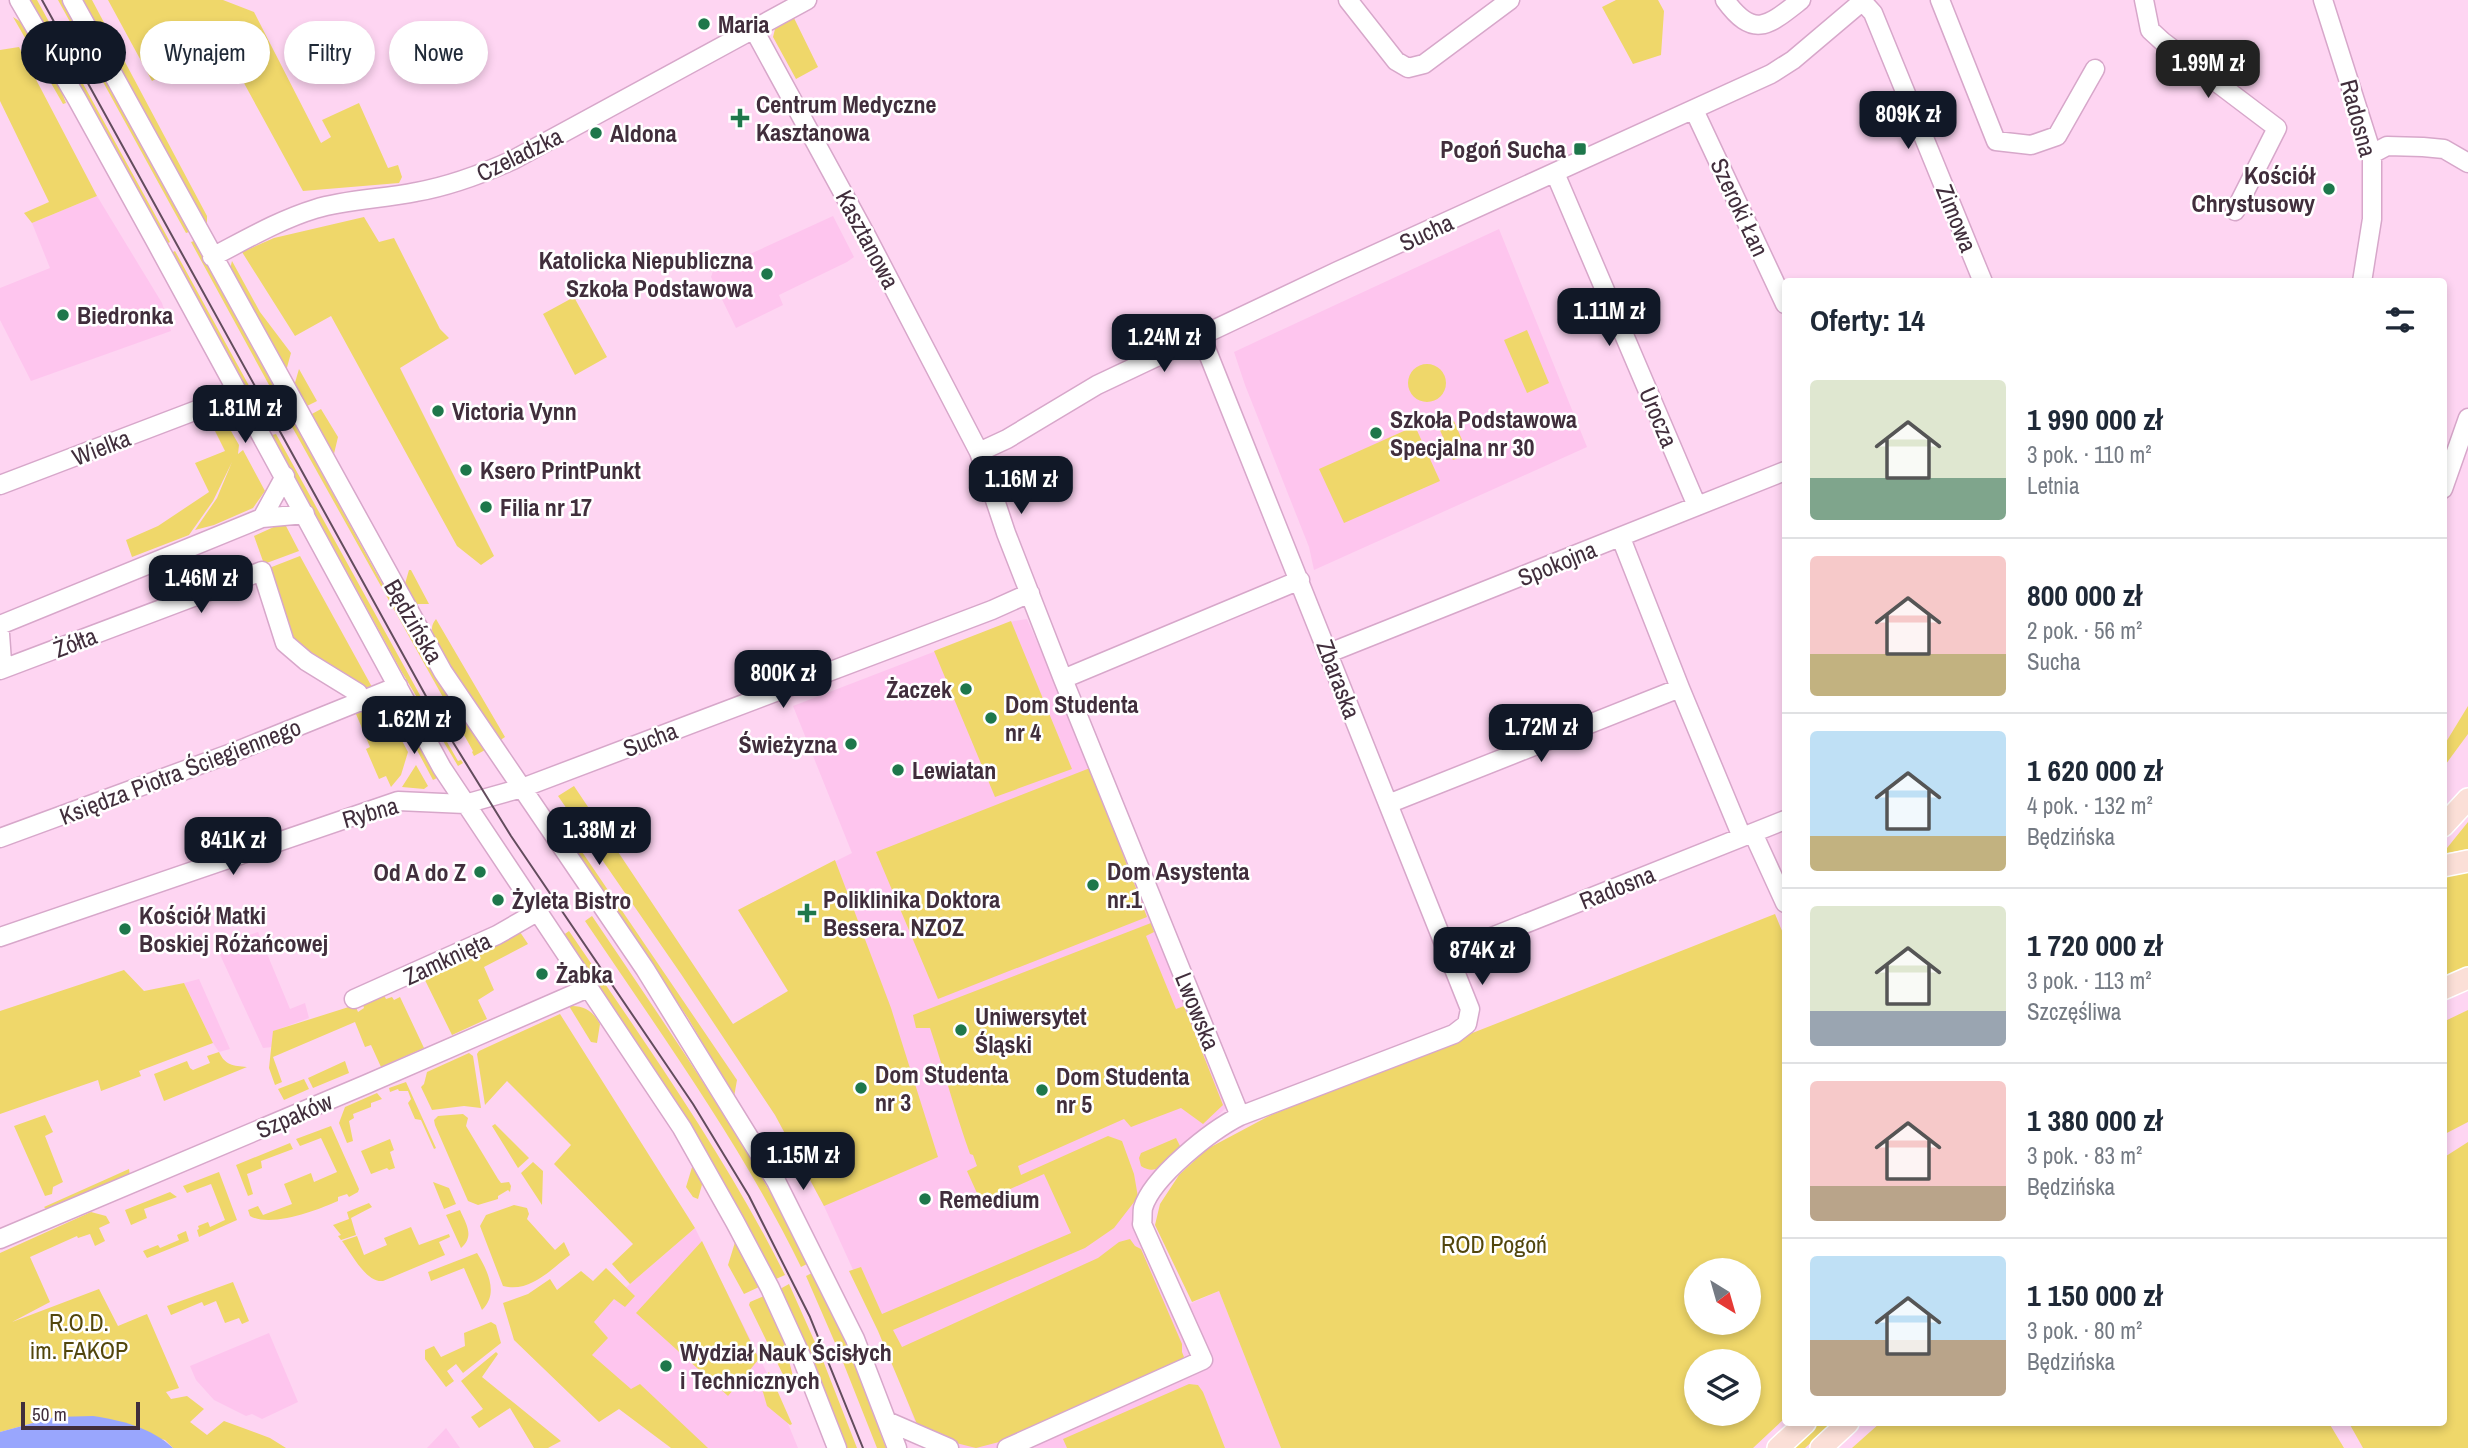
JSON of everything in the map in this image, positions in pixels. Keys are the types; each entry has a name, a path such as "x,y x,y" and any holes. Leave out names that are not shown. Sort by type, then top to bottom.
{"main road":[{"path":"2447,822 2468,799"},
{"path":"2447,865 2468,861"},
{"path":"2447,987 2468,978"},
{"path":"1778,1448 1802,1426"},
{"path":"1821,1448 1845,1426"}],"street":[{"name":"Będzińska","path":"19,0 77,99 465,804 682,1128 735,1222 801,1356 831,1446"},
{"name":"Będzińska","path":"72,0 414,622 456,693 645,969 776,1181 855,1339 897,1448"},
{"name":"Czeladzka","path":"212,257 316,208 426,190 483,174 807,0"},
{"path":"1348,0 1396,61 1408,68 1424,64 1510,0"},
{"path":"1725,0 1737,15 1756,25 1767,23 1801,0"},
{"path":"1940,0 1996,141 2031,145 2057,136 2095,69"},
{"path":"2144,0 2150,30 2277,128 2235,211"},
{"name":"Radosna","path":"2323,0 2372,154 2372,219 2363,278"},
{"name":"Sucha","path":"979,452 1007,439 1097,385 1771,74 1793,60 1863,1"},
{"name":"Zimowa","path":"1863,1 1873,13 1981,278"},
{"name":"Kasztanowa","path":"753,28 979,452"},
{"name":"Szeroki Łan","path":"1694,110 1782,298"},
{"path":"2372,154 2387,146 2423,147 2444,149 2468,163"},
{"name":"Urocza","path":"1555,173 1697,506"},
{"name":"Zbaraska","path":"1201,336 1470,1009 1467,1024 1454,1034 1240,1116"},
{"name":"Wielka","path":"0,485 210,405 243,401"},
{"path":"2447,478 2468,418"},
{"name":"Lwowska","path":"979,452 1063,679 1240,1116"},
{"name":"Spokojna","path":"1329,653 1782,472"},
{"path":"262,518 285,476"},
{"path":"0,625 262,518 305,514"},
{"path":"1621,538 1680,688 1748,835 1782,897"},
{"name":"Żółta","path":"0,668 262,571 285,643 306,661 358,693 362,702"},
{"path":"1063,679 1300,580"},
{"name":"Sucha","path":"465,804 522,788 992,610 1030,593"},
{"path":"0,634 0,668"},
{"name":"Księdza Piotra Ściegiennego","path":"0,838 362,702 398,686"},
{"path":"1388,804 1680,688"},
{"name":"Rybna","path":"0,937 398,801 465,804"},
{"name":"Radosna","path":"1449,954 1782,821"},
{"name":"Zamknięta","path":"354,999 486,940 537,912"},
{"name":"Szpaków","path":"0,1239 587,988"},
{"path":"1007,1448 1203,1360 1142,1224 1143,1208 1152,1191 1172,1168 1220,1125 1240,1116"},
{"path":"889,1422 949,1448"}],"shaded area":[{"path":"97,196 162,303 171,331 31,381 0,320 0,288 50,268 32,223"},
{"name":"Katolicka Niepubliczna Szkoła Podstawowa","path":"833,216 854,257 779,295 783,305 736,328 711,277 713,271"},
{"name":"Szkoła Podstawowa Specjalna nr 30","path":"1499,229 1587,447 1314,570 1309,547 1234,352"},
{"name":"Uniwersytet Śląski","path":"1027,619 1092,768 1226,1108 1162,1168 1135,1207 1133,1223 1171,1312 1219,1291 1281,1448 925,1448 880,1329 824,1206 775,1115 722,1034 788,991 738,910 852,853 793,706 1014,621"},
{"path":"258,932 290,1009 305,1003 309,1018 274,1031 272,1047 263,1048 216,946"},
{"path":"199,979 230,1049 219,1052 184,983"},
{"path":"695,1228 768,1375 798,1448 695,1448 565,1340"},
{"path":"269,1333 298,1402 262,1419 252,1414 246,1416 214,1400 196,1380 190,1366"},
{"path":"446,1428 460,1448 427,1448"}],"green space":[{"path":"29,0 37,0 49,21 42,21"},
{"path":"58,0 62,0 73,21 70,21"},
{"path":"83,0 92,0 103,21 94,21"},
{"path":"108,0 223,0 254,12 259,21 140,21 140,59 126,33 126,21 119,21"},
{"path":"1616,0 1658,0 1664,11 1661,55 1633,64 1602,7"},
{"path":"13,17 21,22 21,31"},
{"path":"794,18 818,67 796,79 773,37 775,29"},
{"path":"270,43 284,71 284,84 291,84 321,143 331,137 322,120 359,103 388,168 398,165 402,177 399,183 303,191 244,84 270,84"},
{"path":"19,47 21,84 38,84 97,196 32,223 24,213 49,202 0,101 0,50"},
{"path":"126,64 207,216 205,223 126,83"},
{"path":"52,84 58,84 66,103 63,104"},
{"path":"79,84 83,84 170,242 166,244"},
{"path":"104,84 108,84 189,232 186,233"},
{"path":"364,217 379,242 394,238 440,329 449,338 400,368 494,556 481,565 457,546 331,316 295,336 242,252 274,238"},
{"path":"194,241 289,414 286,416 191,242"},
{"path":"175,251 270,424 267,426 171,253"},
{"path":"232,261 260,312 291,353 286,371 230,269"},
{"path":"574,297 607,357 575,375 543,314"},
{"path":"1527,330 1549,383 1527,393 1504,340"},
{"path":"1427,364 1440,370 1446,383 1440,396 1427,402 1414,396 1408,383 1414,370"},
{"path":"299,369 317,401 305,407 294,386"},
{"path":"321,409 338,437 333,458 310,415"},
{"path":"219,410 239,445 238,454 243,450 265,491 253,508 195,530 217,498 232,462 213,501 189,535 132,557 126,540 158,526 209,492 195,463 225,451 206,413"},
{"path":"1454,421 1468,454 1453,460 1439,428"},
{"path":"294,423 385,589 433,671 485,750 474,756 291,425"},
{"path":"1415,426 1440,481 1344,523 1319,469"},
{"path":"276,434 421,697 458,761 463,763 458,766 400,669 272,435"},
{"path":"276,526 286,526 299,551 264,564 254,536"},
{"path":"300,556 372,687 362,692 299,651 264,570"},
{"path":"409,570 429,604 417,604 404,587"},
{"path":"436,619 505,737 499,741 443,658 432,632"},
{"path":"1011,621 1072,769 995,797 934,651"},
{"path":"388,696 394,697 439,777 433,780"},
{"path":"382,703 408,752 401,775 391,787 386,776 379,779 366,749 370,747 356,714"},
{"path":"2468,706 2468,734 2447,763 2447,740"},
{"path":"416,765 428,786 424,789 402,787"},
{"path":"1090,768 1147,917 938,999 876,852"},
{"path":"574,786 733,1024 788,991 738,910 835,860 891,1008 938,1157 824,1206 775,1115 558,796"},
{"path":"557,815 737,1080 734,1097 688,1018 551,817"},
{"path":"2468,822 2468,849 2447,853 2447,848"},
{"path":"2468,871 2468,970 2447,979 2447,874"},
{"name":"ROD Pogoń","path":"1775,914 1782,931 1782,1421 1753,1448 1281,1448 1219,1291 1192,1302 1155,1225 1160,1204 1179,1175 1207,1149 1269,1116"},
{"path":"592,916 733,1130 809,1263 801,1267 778,1221 726,1133 585,921"},
{"path":"1151,923 1154,932 1146,936 1176,1009 1184,1006 1223,1105 1203,1124 1181,1108 1131,1127 1124,1119 1018,1166 1021,1175 1108,1136 1122,1141 1134,1174 1138,1197 1114,1228 1085,1248 893,1330 902,1347 1098,1258 1119,1242 1130,1239 1141,1249 1182,1344 1184,1357 1181,1362 1003,1441 976,1448 956,1443 917,1424 878,1331 849,1271 861,1267 882,1314 1071,1233 1044,1174 981,1202 967,1171 977,1166 970,1154 930,1028 916,1028 913,1015"},
{"path":"569,931 710,1142 785,1275 776,1279 702,1146 562,936"},
{"path":"520,932 528,944 484,967 494,990 478,1000 487,1019 452,1035 423,976"},
{"path":"124,970 144,991 184,983 213,1043 139,1071 141,1076 101,1091 98,1080 0,1114 0,1011"},
{"path":"383,993 386,999 392,997 394,1000 400,997 424,1048 381,1067 371,1045 365,1047 355,1022 273,1057 282,1082 275,1085 269,1068 273,1031 355,1005 358,1012 364,1008 362,1002"},
{"path":"569,1006 584,1008 597,1019 600,1024 597,1043 591,1042"},
{"path":"2468,1010 2468,1122 2447,1133 2447,1020"},
{"path":"560,1014 695,1228 630,1284 612,1264 633,1244 554,1164 571,1145 507,1081 485,1105 477,1054 479,1051"},
{"path":"219,1052 230,1064 247,1067 164,1101 154,1074 187,1061 193,1070 210,1063 207,1056"},
{"path":"469,1053 473,1056 481,1108 464,1106 432,1110 421,1087 427,1072"},
{"path":"345,1061 349,1073 313,1088 308,1078"},
{"path":"304,1079 309,1089 284,1100 278,1089"},
{"path":"406,1082 436,1148 434,1149 421,1120 415,1119 408,1103 411,1099 408,1091 398,1089 390,1092 389,1088"},
{"path":"377,1093 382,1099 353,1114 354,1118 349,1121 353,1141 347,1143 339,1123 345,1107"},
{"path":"463,1114 468,1118 466,1126 498,1179 501,1183 509,1182 511,1186 510,1192 508,1190 498,1196 498,1199 478,1205 468,1201 434,1120 438,1116"},
{"path":"45,1115 53,1132 45,1136 63,1182 53,1187 52,1194 45,1196 14,1126"},
{"path":"495,1124 529,1158 518,1168 492,1126"},
{"path":"331,1126 358,1192 349,1197 347,1194 338,1197 338,1201 319,1209 282,1219 259,1219 250,1216 248,1210 258,1206 263,1215 292,1204 284,1184 311,1173 314,1182 337,1172 321,1138 300,1146 296,1139"},
{"path":"1176,1138 1180,1146 1163,1165 1153,1170 1141,1166 1141,1153"},
{"path":"390,1139 394,1150 390,1152 395,1168 371,1174 361,1151"},
{"path":"2468,1142 2468,1448 2363,1448 2351,1426 2447,1426 2447,1155"},
{"path":"290,1143 293,1149 261,1161 262,1168 247,1174 253,1194 248,1196 236,1165"},
{"path":"533,1162 543,1171 542,1205 521,1173"},
{"path":"693,1164 703,1181 698,1199 693,1197 686,1187"},
{"path":"129,1169 130,1176 48,1211 44,1207"},
{"path":"219,1172 237,1220 199,1237 198,1226 208,1222 210,1227 225,1220 211,1184 187,1193 183,1186"},
{"path":"433,1182 449,1188 456,1204 444,1209"},
{"path":"170,1192 177,1197 144,1209 147,1218 131,1225 125,1210"},
{"path":"369,1203 372,1207 351,1218 356,1235 341,1240 338,1236 341,1235 333,1225 349,1219 347,1212"},
{"path":"514,1205 527,1208 527,1219 555,1250 564,1242 570,1255 539,1279 513,1287 503,1286 480,1226 486,1215"},
{"path":"460,1210 468,1234 468,1239 461,1248 446,1215"},
{"name":"R.O.D. im. FAKOP","path":"91,1212 106,1216 110,1223 99,1228 105,1241 95,1246 90,1234 78,1238 77,1236 30,1257 50,1302 12,1322 99,1289 118,1326 147,1314 179,1388 166,1392 171,1399 187,1396 204,1409 190,1422 207,1435 224,1421 270,1438 286,1448 173,1448 165,1440 55,1417 0,1432 0,1253"},
{"path":"411,1227 419,1245 449,1234 450,1237 439,1242 445,1255 383,1281 365,1273 342,1241 357,1236 364,1255 387,1245 384,1238"},
{"path":"186,1231 189,1241 147,1258 143,1251 179,1240 177,1235"},
{"path":"736,1239 759,1287 744,1294 728,1265"},
{"path":"702,1241 759,1359 728,1396 636,1313"},
{"path":"477,1253 485,1267 491,1290 482,1310 464,1268 431,1281 428,1272"},
{"path":"606,1268 635,1296 625,1307 614,1299 594,1322 608,1338 592,1355 631,1389 640,1384 708,1448 671,1448 619,1409 599,1422 514,1340 503,1303 528,1294 550,1279 557,1290 581,1271 593,1281"},
{"path":"814,1272 854,1362 886,1448 877,1448 806,1276"},
{"path":"233,1282 249,1321 242,1324 239,1318 225,1323 216,1301 204,1306 202,1302 171,1315 167,1306"},
{"path":"789,1284 822,1358 857,1448 847,1448 822,1383 780,1289"},
{"path":"764,1296 783,1339 796,1387 790,1389 749,1305"},
{"path":"491,1322 496,1325 501,1343 463,1373 456,1364 447,1371 454,1381 446,1387 425,1359 425,1350 434,1346 441,1357 465,1346 464,1333"},
{"path":"496,1352 498,1354 482,1377 561,1441 548,1448 534,1448 510,1408 479,1428 471,1417 483,1409 461,1381"},
{"path":"769,1372 792,1424 790,1425 767,1406 760,1382"},
{"path":"1189,1384 1198,1385 1203,1392 1225,1448 1067,1448 1063,1439"},
{"path":"1816,1426 1830,1426 1805,1448 1791,1448"},
{"path":"1877,1426 2331,1426 2344,1448 1852,1448"}],"water":[{"path":"93,1416 136,1426 156,1435 173,1448 0,1448 0,1432 55,1417"}],"tram line":[{"path":"42,0 438,718 511,836 693,1104 749,1196 810,1317 863,1448"}],"place":[{"name":"Maria","path":"704,24"},
{"name":"Centrum Medyczne Kasztanowa","path":"740,118"},
{"name":"Aldona","path":"596,133"},
{"name":"Pogoń Sucha","path":"1580,149"},
{"name":"Kościół Chrystusowy","path":"2329,189"},
{"name":"Katolicka Niepubliczna Szkoła Podstawowa","path":"767,274"},
{"name":"Biedronka","path":"63,315"},
{"name":"Victoria Vynn","path":"438,411"},
{"name":"Szkoła Podstawowa Specjalna nr 30","path":"1376,433"},
{"name":"Ksero PrintPunkt","path":"466,470"},
{"name":"Filia nr 17","path":"486,507"},
{"name":"Żaczek","path":"966,689"},
{"name":"Dom Studenta nr 4","path":"991,718"},
{"name":"Świeżyzna","path":"851,744"},
{"name":"Lewiatan","path":"898,770"},
{"name":"Od A do Z","path":"480,872"},
{"name":"Dom Asystenta nr.1","path":"1093,885"},
{"name":"Żyleta Bistro","path":"498,900"},
{"name":"Poliklinika Doktora Bessera. NZOZ","path":"807,913"},
{"name":"Kościół Matki Boskiej Różańcowej","path":"125,929"},
{"name":"Żabka","path":"542,974"},
{"name":"Uniwersytet Śląski","path":"961,1030"},
{"name":"Dom Studenta nr 3","path":"861,1088"},
{"name":"Dom Studenta nr 5","path":"1042,1090"},
{"name":"Remedium","path":"925,1199"},
{"name":"Wydział Nauk Ścisłych i Technicznych","path":"666,1366"}]}
